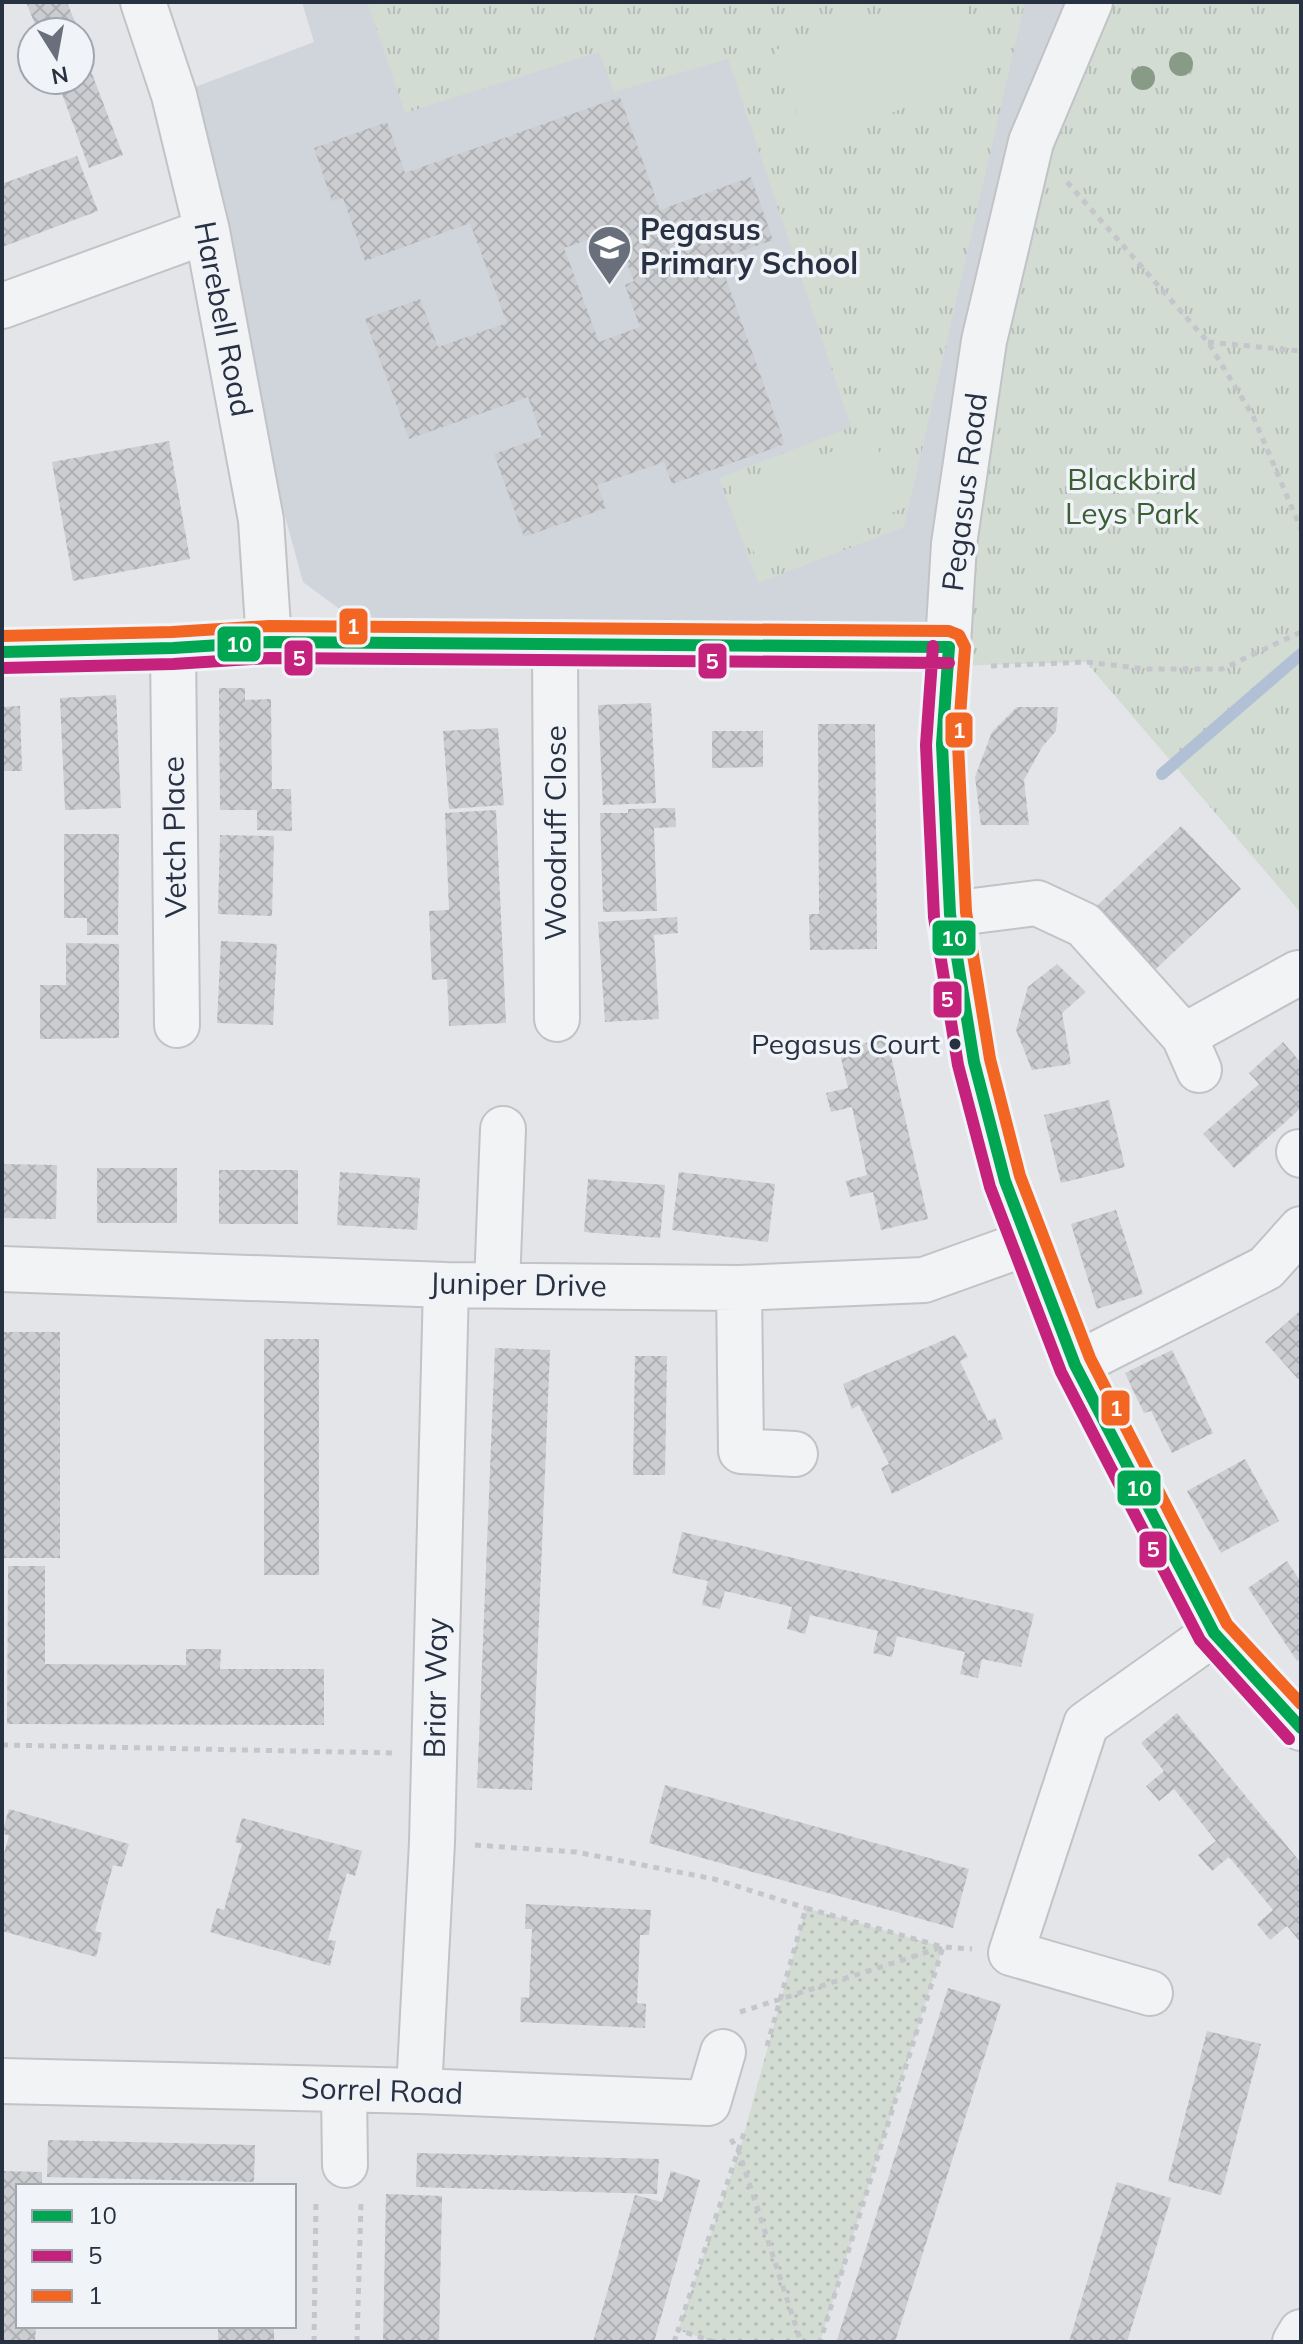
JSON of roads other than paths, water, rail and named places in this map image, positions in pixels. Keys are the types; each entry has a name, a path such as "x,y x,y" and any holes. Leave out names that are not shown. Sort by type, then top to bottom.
{"street":[{"name":"Harebell Road","path":"143,2 174,95 207,231 261,520 269,642"},
{"name":"Pegasus Road","path":"1090,2 1031,142 984,341 954,544 942,744 950,914 974,1062 1005,1181 1075,1365 1214,1633 1299,1721"},
{"path":"2,306 207,231"},
{"path":"2,652 173,648 269,642 948,657"},
{"name":"Woodruff Close","path":"555,646 557,1019"},
{"name":"Vetch Place","path":"173,648 177,1025"},
{"path":"950,914 1037,903 1084,925 1192,1053 1298,973"},
{"path":"497,1285 503,1129"},
{"path":"1075,1365 1266,1268 1301,1229"},
{"name":"Juniper Drive","path":"2,1269 446,1285 739,1288 924,1280 1027,1243"},
{"name":"Briar Way","path":"419,2091 432,1842 446,1285"},
{"path":"739,1288 741,1451 795,1454"},
{"path":"1150,1993 1011,1953 1086,1724 1214,1633"},
{"name":"Sorrel Road","path":"2,2081 419,2091 708,2103 723,2052"},
{"path":"344,2090 345,2165"},
{"path":"1295,2342 1301,2332"}],"waterway":[{"path":"1162,774 1301,654"}],"place":[{"name":"Pegasus Primary School","path":"609,286"},
{"name":"Pegasus Court","path":"955,1044"}],"park label":[{"name":"Blackbird Leys Park","path":"1132,497"}]}
